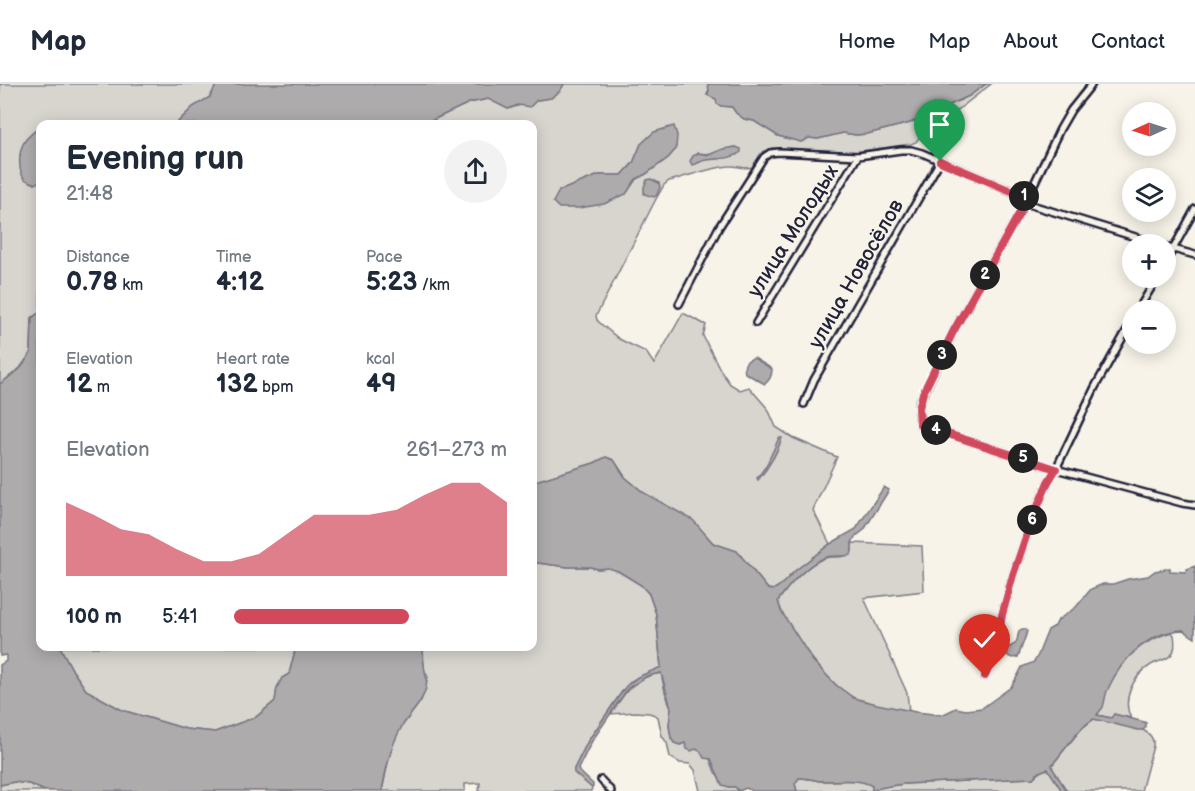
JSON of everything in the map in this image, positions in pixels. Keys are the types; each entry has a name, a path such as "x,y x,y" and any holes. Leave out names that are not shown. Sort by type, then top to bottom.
{"street":[{"path":"1092,84 1071,110 1060,129 1027,201 953,332 923,393 919,408 920,425 1056,469 1195,505"},
{"path":"679,303 719,226 764,158 774,152 858,156 911,150 1027,201 1128,234"},
{"name":"улица Молодых","path":"756,323 858,156"},
{"name":"улица Новосёлов","path":"804,404 814,380 940,161"},
{"path":"1176,244 1195,209"},
{"path":"1176,250 1195,255"},
{"path":"985,676 996,649 1002,615 1030,525 1048,482 1095,387 1122,339"},
{"path":"601,780 610,791"}],"shaded area":[{"path":"0,84 217,84 210,97 193,107 180,120 36,120 36,130 27,139 20,155 36,183 36,315 32,318 31,353 20,368 0,384"},
{"path":"217,84 564,84 560,91 551,98 537,100 530,107 518,105 508,109 488,99 469,103 433,120 180,120 193,107 210,97"},
{"path":"564,84 708,84 707,95 716,99 721,106 732,107 744,119 754,121 778,136 801,142 809,138 818,139 843,133 867,134 910,123 969,96 986,84 991,84 911,144 855,152 772,148 750,168 722,167 669,181 656,199 596,316 597,320 619,339 646,352 654,364 683,313 706,325 703,336 730,384 740,390 749,387 768,409 776,427 793,438 837,457 813,510 830,544 773,590 768,589 737,552 713,543 692,520 644,493 625,477 614,460 606,457 537,481 537,120 433,120 469,103 489,99 508,109 551,98 560,91","holes":["641,144 676,149 668,158 636,179 626,194 559,191 599,175 622,175 633,163","736,147 737,155 703,160 698,153 713,153"]},
{"path":"708,84 986,84 969,96 910,123 867,134 843,133 818,139 809,138 801,142 778,136 754,121 744,119 732,107 717,104 716,99 707,95"},
{"path":"674,126 677,135 676,149 668,158 636,179 626,194 604,204 579,208 559,208 553,202 559,191 599,175 622,175 633,163 641,144 654,132"},
{"path":"36,130 35,184 23,177 20,168 22,148"},
{"path":"736,147 741,149 741,152 733,156 706,160 692,165 690,161 698,153 709,155"},
{"path":"651,179 659,183 660,187 654,197 644,194 647,180"},
{"path":"36,315 36,651 62,651 86,690 122,710 186,729 215,732 256,717 275,701 277,688 282,678 289,674 295,651 423,651 426,688 422,699 404,723 394,743 382,791 45,791 29,784 14,782 0,785 0,665 6,661 6,655 0,656 0,384 20,369 31,353 32,318"},
{"path":"754,358 772,369 765,384 745,373 745,363"},
{"path":"779,438 782,438 775,455 758,480 757,478 766,466"},
{"path":"606,457 614,460 625,477 644,493 693,520 713,543 737,551 768,589 773,590 830,544 856,529 884,487 889,490 864,530 855,537 851,555 820,559 793,582 778,601 781,611 813,661 836,685 854,698 916,712 942,715 956,708 966,710 982,708 1011,687 1022,667 1034,662 1048,630 1076,607 1091,589 1103,584 1148,576 1155,571 1170,568 1170,571 1186,572 1187,569 1195,566 1195,638 1183,630 1170,632 1148,641 1129,657 1114,678 1107,691 1103,707 1097,715 1111,718 1114,714 1144,722 1146,727 1138,730 1094,719 1088,723 1052,765 1067,791 1062,791 1048,769 1033,778 904,784 872,791 872,786 861,782 799,778 795,784 797,791 753,791 746,788 739,791 735,787 722,785 711,759 704,758 696,749 691,751 687,749 685,743 680,745 674,743 669,725 671,708 661,673 647,676 628,688 592,741 578,769 593,784 592,788 574,773 588,741 626,686 638,677 661,667 656,614 649,594 641,585 618,571 608,568 537,563 537,480 594,463"},
{"path":"852,543 922,546 924,591 864,598 907,693 909,711 867,703 844,691 809,655 789,625 778,601 805,570 825,558 847,555 852,551"},
{"path":"537,563 608,568 618,571 641,585 649,594 656,614 661,668 631,681 588,741 574,769 574,772 592,788 591,791 479,791 480,783 465,784 465,791 382,791 393,743 402,726 421,701 428,677 424,669 423,651 537,651"},
{"path":"1022,629 1027,631 1026,635 1018,657 1012,658 1008,656 1006,649 1015,644 1019,631"},
{"path":"1172,632 1175,645 1172,654 1145,669 1131,688 1128,696 1128,711 1131,718 1114,714 1112,718 1097,715 1112,679 1125,661 1141,646"},
{"path":"62,651 295,651 289,674 282,678 277,688 275,701 256,717 215,732 186,729 122,710 86,690"},
{"path":"661,673 671,708 669,726 674,743 680,745 685,743 700,751 710,759 715,772 729,787 735,787 739,791 700,791 695,770 690,764 680,763 670,757 658,717 655,715 636,712 611,714 637,682"},
{"path":"1094,719 1143,730 1151,737 1153,746 1141,791 1067,791 1052,769 1052,765 1082,728"},
{"path":"1049,769 1062,791 797,791 795,784 798,778 854,781 872,785 872,790 904,784 1033,778"},
{"path":"14,782 29,784 45,791 0,791 0,785"}],"route":[{"path":"940,161 1028,198 953,332 923,393 919,408 920,425 1056,469 1030,525 1002,615 996,649 985,676"}]}
